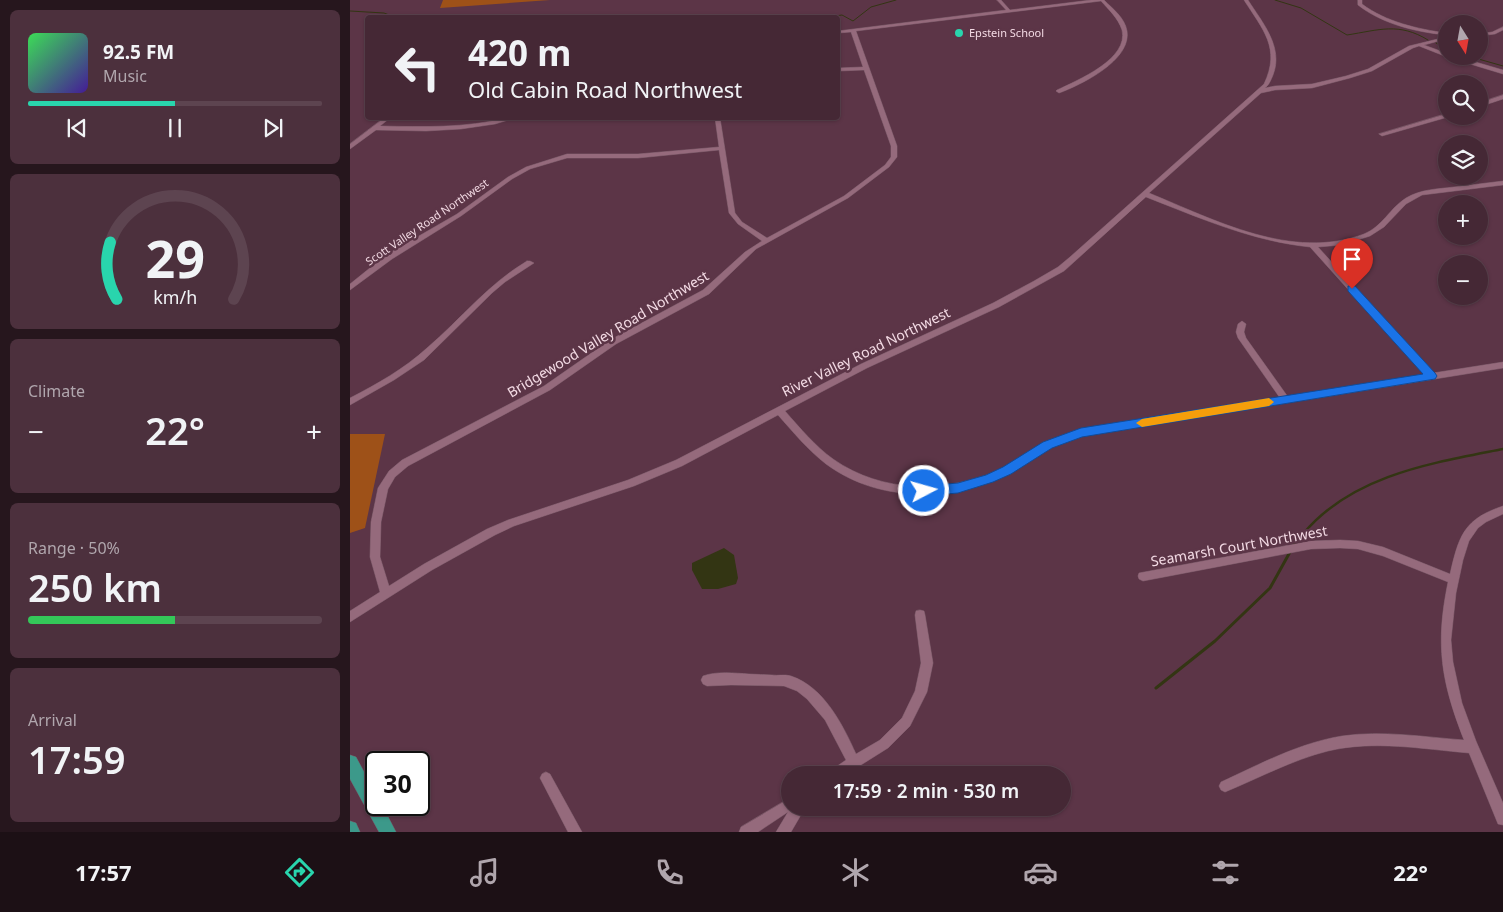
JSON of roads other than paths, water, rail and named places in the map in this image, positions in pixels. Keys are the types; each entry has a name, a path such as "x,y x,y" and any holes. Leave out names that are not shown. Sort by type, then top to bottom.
{"main road":[{"path":"350,763 388,832"}],"street":[{"path":"999,0 1009,11"},
{"path":"840,32 1102,0 1114,10 1122,22 1125,41 1123,48 1106,66 1059,92"},
{"path":"1246,0 1272,44 1274,57 1272,76 1279,83 1294,87"},
{"path":"1360,0 1361,6 1372,12 1414,28 1438,34"},
{"path":"1488,34 1503,28"},
{"name":"Bridgewood Valley Road Northwest","path":"386,594 375,557 376,522 383,488 392,474 414,457 547,388 613,342 706,292 719,282 743,256 846,197 891,162 895,152 894,146 853,30"},
{"path":"1260,91 1275,88 1312,86 1361,73 1379,66 1404,50 1438,39"},
{"path":"1420,44 1438,52"},
{"path":"1479,65 1503,72"},
{"path":"840,70 866,68"},
{"name":"River Valley Road Northwest","path":"350,617 428,567 491,532 511,523 631,483 696,454 864,366 996,305 1053,274 1073,259 1260,91 1272,76"},
{"path":"1488,102 1503,97"},
{"path":"1382,134 1438,118"},
{"path":"350,147 384,120"},
{"path":"374,128 462,129 504,120"},
{"path":"718,120 732,213 740,223 767,241"},
{"name":"Scott Valley Road Northwest","path":"350,288 389,257 459,215 510,178 528,168 567,156 638,156 722,148"},
{"path":"1145,194 1256,236 1312,245 1344,243 1368,235 1382,226 1402,202 1420,193 1503,183"},
{"path":"1312,245 1431,376"},
{"path":"350,402 410,366 445,336 511,272 530,263"},
{"path":"1242,324 1240,332 1242,338 1285,400"},
{"path":"779,410 819,453 844,471 882,486 924,491 958,488 988,479 1007,471 1047,445 1081,433 1503,365"},
{"path":"1503,510 1488,515 1477,522 1468,532 1462,543 1454,580 1447,633 1447,661 1455,702 1503,819"},
{"name":"Seamarsh Court Northwest","path":"1143,576 1311,545 1337,543 1358,545 1382,551 1454,580"},
{"path":"847,766 884,744 906,722 921,692 926,663 920,616"},
{"path":"707,680 729,678 791,682 808,692 821,707 840,733 853,762"},
{"path":"1225,786 1314,748 1343,742 1371,740 1472,747"},
{"path":"546,778 575,832"},
{"path":"746,832 781,810"},
{"path":"783,832 794,816"}],"waterway":[{"path":"840,15 853,21 871,7 896,0"},
{"path":"1275,0 1301,8 1347,35 1398,29 1418,34 1428,40"},
{"path":"350,11 389,15"},
{"path":"1488,62 1503,66"},
{"path":"1304,533 1323,514 1345,498 1369,485 1421,466 1503,449"},
{"path":"1294,545 1304,533"},
{"path":"1156,688 1215,641 1270,588 1290,552"}],"place":[{"name":"Epstein School","path":"959,33"}]}
